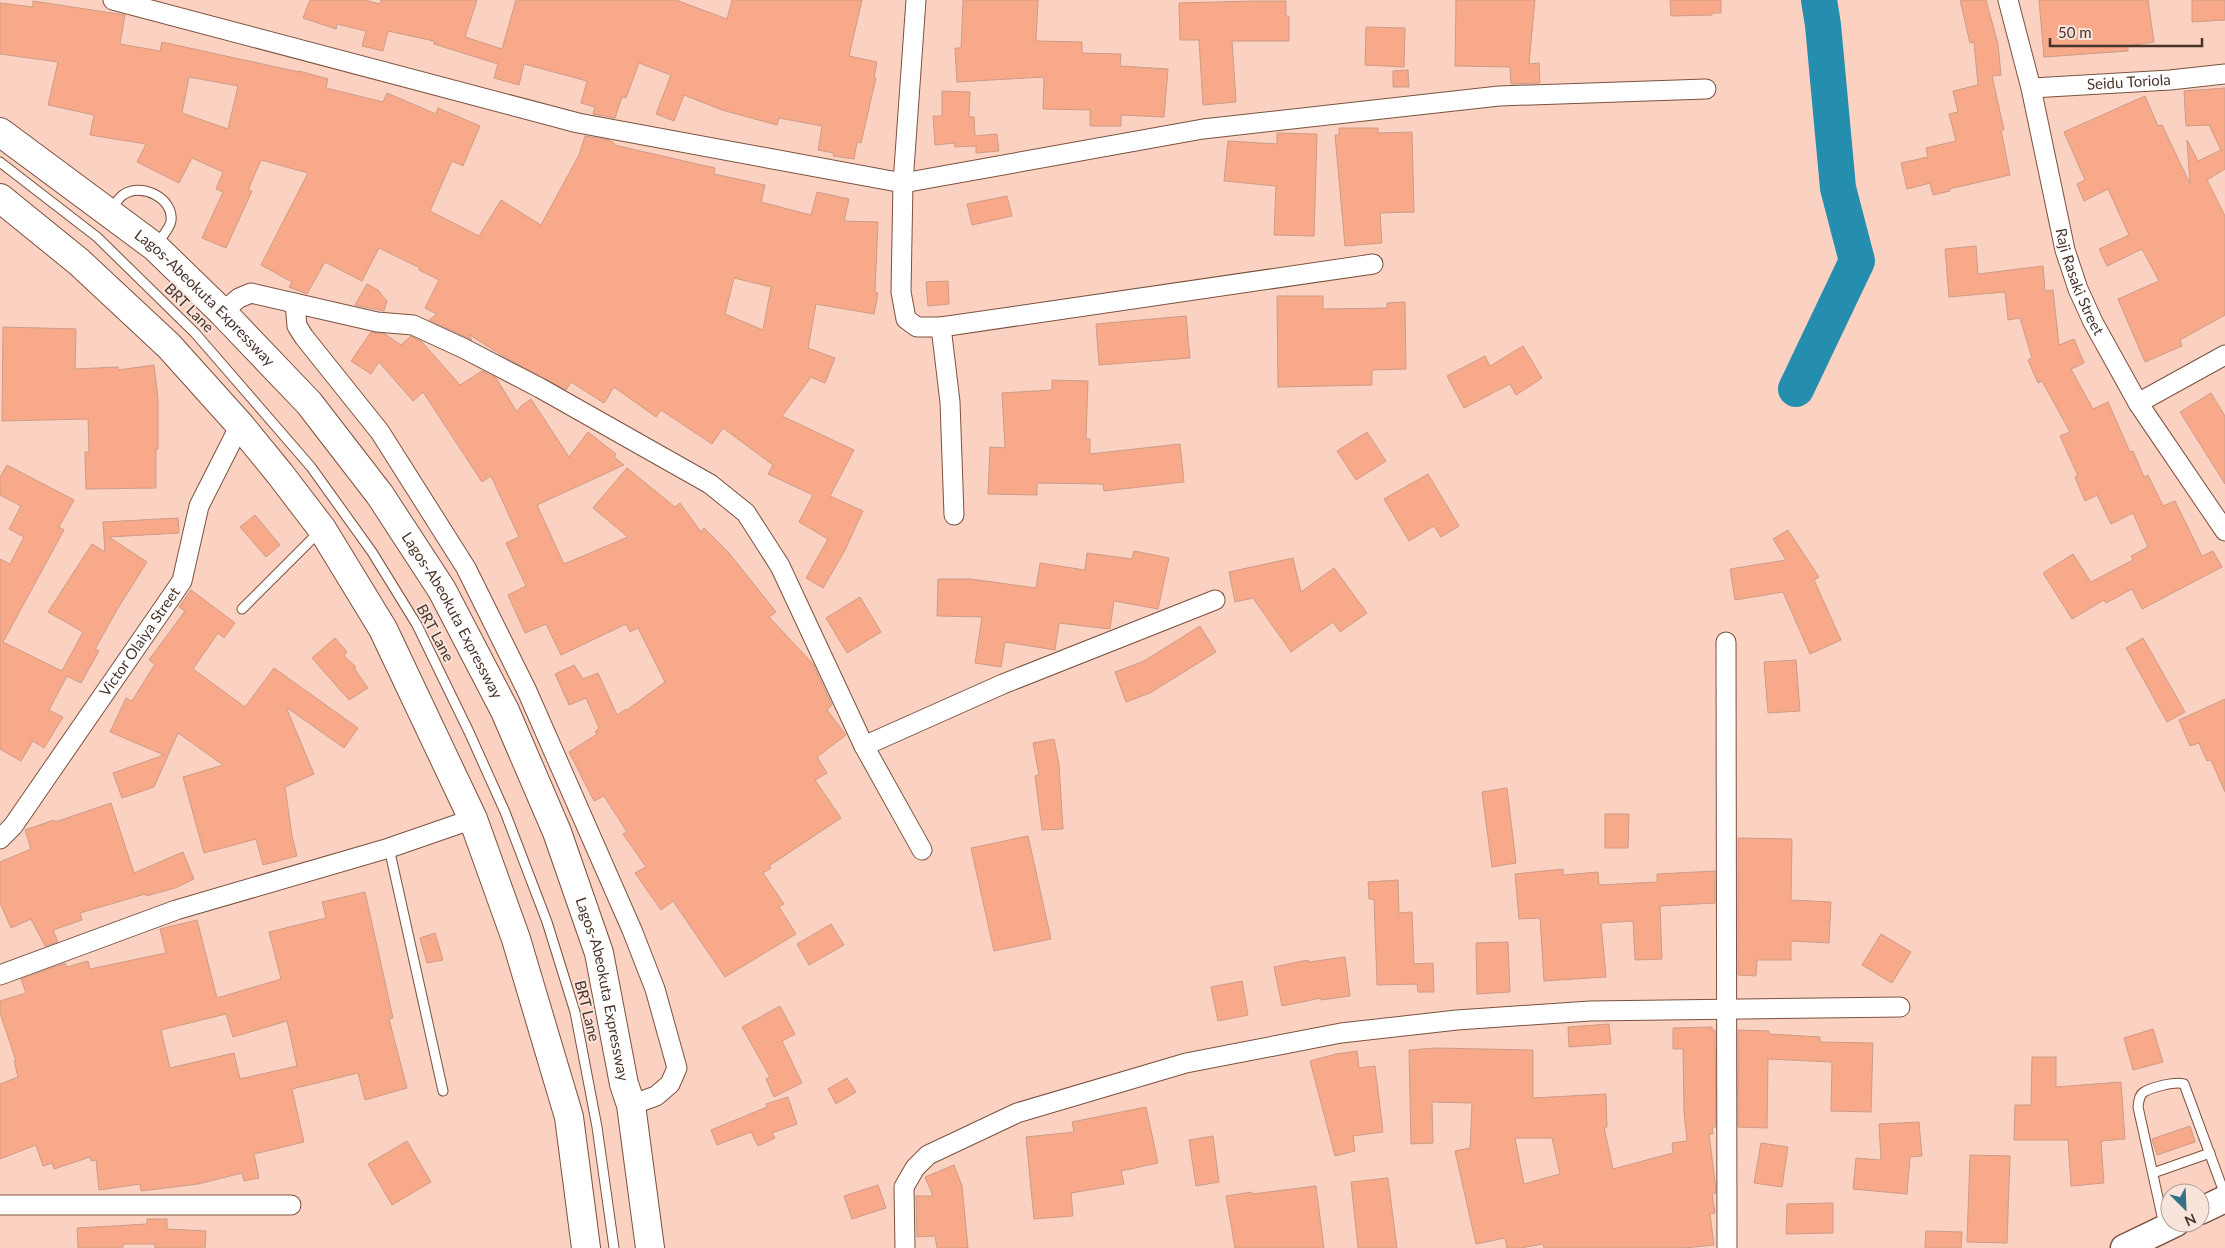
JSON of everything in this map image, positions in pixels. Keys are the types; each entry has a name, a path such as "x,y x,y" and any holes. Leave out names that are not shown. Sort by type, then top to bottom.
{"highway":[{"name":"Lagos-Abeokuta Expressway","path":"0,132 155,246 222,312 309,403 380,495 442,590 505,711 557,832 599,952 624,1084 632,1105 649,1242"},
{"path":"0,198 79,262 169,346 240,425 322,529 383,629 473,819 516,938 566,1107 583,1248"}],"street":[{"path":"113,0 578,123 903,183 1204,129 1499,96 1706,89"},
{"path":"916,0 903,183 902,292 906,319 917,327 941,327 1373,264"},
{"name":"Raji Rasaki Street","path":"2008,0 2031,88 2065,250 2078,289 2092,322 2138,403 2225,531"},
{"name":"Seidu Toriola","path":"2031,88 2170,80 2225,74"},
{"path":"222,312 239,298 251,293 377,322 413,325 463,348 540,388 710,484 746,513 780,566 864,746 922,850"},
{"path":"295,303 297,326 304,337 380,432 466,568 539,718 632,930 655,988 676,1068 670,1084 656,1096 632,1105"},
{"path":"941,327 950,402 954,515"},
{"path":"2138,403 2225,355"},
{"name":"Victor Olaiya Street","path":"0,839 13,826 182,581 199,506 240,425"},
{"path":"864,746 1003,684 1215,600"},
{"path":"1726,642 1728,1248"},
{"path":"0,976 176,910 389,848 473,819"},
{"path":"906,1248 904,1187 915,1168 928,1155 1017,1113 1186,1063 1341,1033 1457,1020 1590,1011 1900,1007"},
{"path":"2210,1206 2225,1199"},
{"path":"0,1205 291,1205"},
{"path":"2124,1248 2160,1231"}],"lane":[{"name":"BRT Lane","path":"0,162 97,237 195,333 311,467 372,552 417,625 505,812 547,922 575,1012 597,1127 613,1243"},
{"path":"110,213 122,195 138,190 158,196 170,209 171,222 155,246"},
{"path":"242,609 322,529"},
{"path":"389,848 442,1091"},
{"path":"2160,1197 2152,1173 2138,1107 2139,1098 2144,1092 2177,1082 2184,1084 2225,1195"},
{"path":"2152,1173 2210,1153"}],"building":[{"path":"310,0 365,0 380,4 381,0 477,0 465,37 502,49 516,0 676,0 727,19 732,0 862,0 849,56 877,62 874,78 876,78 861,143 857,142 854,159 833,156 834,153 818,150 822,126 779,118 777,125 722,110 684,95 674,121 656,114 671,75 639,63 626,98 622,97 615,118 593,114 595,107 581,103 587,81 524,64 519,85 494,78 498,64 434,44 434,41 388,31 383,51 362,46 366,31 337,24 336,29 303,18"},
{"path":"963,0 1038,0 1036,41 1082,42 1082,53 1121,54 1120,66 1168,69 1164,117 1121,115 1121,126 1090,126 1090,110 1043,109 1044,77 957,82 955,48 961,48"},
{"path":"1456,0 1535,0 1529,64 1539,63 1540,83 1511,84 1510,67 1455,66"},
{"path":"1670,0 1721,0 1721,13 1671,16"},
{"path":"1960,0 1986,0 1998,44 2001,75 1992,76 2004,130 2001,130 2010,175 1949,189 1950,191 1933,195 1930,183 1907,189 1901,163 1928,157 1926,148 1956,141 1949,114 1958,112 1953,91 1978,85 1974,42 1970,43"},
{"path":"2039,0 2148,0 2154,42 2128,46 2128,51 2044,57"},
{"path":"2192,0 2225,0 2225,20 2192,22"},
{"path":"33,1 125,15 120,44 160,51 162,42 299,71 328,79 326,88 383,102 387,93 436,114 438,108 480,126 463,166 452,161 430,211 479,236 501,200 541,225 579,155 585,136 609,140 614,145 715,168 714,174 765,185 761,202 811,215 817,192 849,199 844,221 878,222 875,292 878,293 874,314 816,304 808,348 835,358 825,383 811,377 782,416 854,450 830,496 863,511 844,552 823,588 806,578 828,539 799,522 813,495 768,474 773,465 723,428 712,444 661,410 656,417 614,387 604,403 571,382 566,390 510,360 468,334 472,340 429,320 437,314 425,308 439,280 419,270 420,268 379,248 362,281 325,262 307,294 289,287 292,282 261,265 308,173 261,160 248,190 252,191 226,248 202,238 223,192 216,189 223,172 192,158 179,183 137,162 146,144 90,135 94,115 48,105 58,62 0,54 0,3 33,7","holes":["189,77 238,86 228,129 182,113","734,278 771,287 763,330 725,314"]},
{"path":"1286,1 1286,16 1289,16 1289,41 1232,41 1236,102 1203,105 1199,40 1180,40 1179,3"},
{"path":"1366,27 1405,28 1404,67 1365,65"},
{"path":"1408,70 1409,87 1393,87 1393,71"},
{"path":"2225,88 2225,169 2207,180 2225,216 2225,315 2180,340 2182,346 2145,362 2118,299 2159,281 2142,249 2107,266 2099,249 2129,235 2108,189 2084,201 2077,184 2085,180 2064,132 2145,96 2158,126 2162,125 2190,184 2187,140 2198,161 2221,150 2209,125 2186,126 2184,91"},
{"path":"942,91 970,92 969,117 974,117 975,136 997,134 999,151 976,153 976,146 955,147 955,143 935,145 933,116 942,116"},
{"path":"1339,128 1378,128 1378,133 1412,132 1414,212 1380,213 1382,243 1345,246 1335,135 1339,135"},
{"path":"1277,133 1317,134 1314,236 1274,235 1276,186 1224,181 1228,141 1277,144"},
{"path":"1007,196 1012,216 972,225 967,204"},
{"path":"1976,246 1978,274 2043,266 2045,291 2053,290 2059,345 2074,339 2084,363 2071,369 2093,409 2108,402 2130,452 2133,451 2144,477 2148,475 2163,506 2175,501 2202,556 2213,551 2222,567 2142,609 2132,589 2106,603 2104,600 2072,619 2043,573 2073,554 2091,582 2133,560 2131,556 2148,547 2133,513 2111,524 2097,495 2085,501 2075,477 2078,476 2060,436 2070,432 2042,381 2038,383 2028,360 2032,358 2020,318 2008,320 2005,292 1949,297 1945,249"},
{"path":"948,281 949,304 928,306 926,282"},
{"path":"367,284 378,290 387,301 384,311 355,305"},
{"path":"1277,296 1323,296 1323,309 1387,308 1387,303 1405,302 1406,369 1372,370 1372,385 1278,387"},
{"path":"1186,316 1190,358 1099,365 1096,324"},
{"path":"3,327 76,329 75,369 118,367 118,370 154,365 158,399 156,488 86,489 85,452 89,452 88,419 2,421"},
{"path":"371,332 385,334 401,345 411,336 422,342 460,385 482,371 496,378 517,412 521,406 531,399 569,457 588,432 616,454 614,457 624,465 537,505 564,564 628,537 593,508 627,468 675,507 680,503 701,532 704,528 729,553 776,612 769,617 813,664 832,705 827,710 846,735 817,757 827,773 815,780 841,818 769,866 771,868 763,873 784,904 779,907 796,934 725,977 673,901 661,910 635,873 646,867 623,834 627,832 604,796 594,801 569,752 597,734 595,732 599,728 586,698 569,705 555,674 574,665 583,679 598,673 617,715 627,710 665,682 638,628 630,632 626,624 561,655 546,624 525,633 508,595 526,586 506,543 519,537 491,476 482,482 423,392 413,401 379,362 371,374 351,361"},
{"path":"1523,346 1542,378 1516,395 1510,384 1464,408 1447,376 1485,356 1490,366"},
{"path":"1052,380 1088,381 1086,439 1090,439 1090,454 1180,444 1184,482 1104,491 1103,484 1037,483 1037,495 988,494 990,447 1005,448 1002,393 1052,390"},
{"path":"2211,393 2225,416 2225,484 2180,412"},
{"path":"1367,432 1386,461 1356,480 1337,451"},
{"path":"7,465 74,500 59,527 64,530 3,642 62,671 83,632 48,612 92,544 105,552 103,522 178,518 179,533 109,537 147,562 95,649 99,651 81,683 67,676 49,710 63,717 44,748 33,741 21,761 0,749 0,559 10,564 24,537 9,529 21,506 0,495 0,477"},
{"path":"1428,474 1459,526 1441,537 1434,526 1409,541 1384,499"},
{"path":"255,515 280,545 266,557 240,527"},
{"path":"1788,530 1819,577 1814,580 1841,640 1810,654 1783,592 1735,600 1730,569 1786,560 1773,539"},
{"path":"1134,551 1169,558 1158,609 1114,601 1110,629 1059,623 1055,650 1005,642 1001,667 975,663 982,617 937,616 938,579 971,579 1036,588 1040,563 1085,570 1087,553 1132,559"},
{"path":"1293,558 1301,592 1334,568 1367,613 1340,632 1333,622 1291,652 1253,598 1235,602 1229,572"},
{"path":"191,590 235,623 224,638 218,633 193,669 245,707 274,668 358,728 344,748 286,707 314,774 285,787 297,856 263,865 256,839 204,853 183,777 223,765 178,733 154,787 122,798 113,773 164,755 110,732 126,698 132,701 155,664 149,660 185,611 179,607"},
{"path":"860,597 881,632 847,653 826,618"},
{"path":"1200,626 1216,652 1150,693 1126,702 1115,672 1144,661"},
{"path":"335,638 347,652 344,656 356,667 354,668 368,688 349,700 312,658"},
{"path":"2143,638 2185,712 2167,722 2126,648"},
{"path":"1796,660 1800,711 1768,713 1764,662"},
{"path":"2225,699 2225,792 2211,760 2207,761 2199,743 2190,746 2179,720"},
{"path":"1054,739 1059,764 1063,829 1042,830 1035,776 1039,775 1033,743"},
{"path":"1507,788 1516,863 1492,867 1482,792"},
{"path":"111,803 134,873 183,852 194,879 175,888 146,896 145,894 80,913 82,920 53,930 58,942 45,946 31,919 11,928 0,903 0,862 31,849 25,830"},
{"path":"1605,814 1629,814 1628,848 1605,848"},
{"path":"1028,836 1051,939 994,951 971,848"},
{"path":"1738,838 1792,839 1791,900 1831,902 1829,943 1791,941 1791,960 1757,960 1756,976 1738,975"},
{"path":"1563,869 1563,875 1598,872 1599,885 1657,882 1657,874 1715,871 1715,903 1660,906 1662,959 1635,960 1633,921 1601,923 1606,977 1544,981 1540,918 1519,919 1515,874"},
{"path":"1398,880 1399,913 1412,912 1414,964 1433,963 1434,992 1418,992 1417,984 1377,985 1374,899 1369,899 1368,882"},
{"path":"365,892 393,1018 389,1019 407,1088 365,1100 358,1073 292,1089 304,1142 254,1154 259,1178 244,1181 242,1173 198,1184 141,1191 140,1184 99,1190 96,1160 91,1161 90,1157 54,1169 52,1163 43,1166 36,1145 0,1159 0,1084 18,1077 14,1061 16,1061 0,1013 0,1001 26,993 21,979 65,963 67,967 88,961 90,969 166,953 160,929 197,920 217,998 281,979 269,932 326,918 322,902","holes":["226,1014 233,1037 287,1021 297,1066 240,1079 234,1053 170,1068 161,1030"]},
{"path":"831,924 844,945 809,965 797,944"},
{"path":"435,933 443,960 427,963 420,938"},
{"path":"1881,934 1911,952 1892,983 1862,965"},
{"path":"1508,942 1510,992 1477,994 1476,943"},
{"path":"1345,957 1350,996 1321,1000 1321,998 1282,1006 1274,967 1308,960 1309,962"},
{"path":"1242,981 1248,1015 1218,1021 1211,987"},
{"path":"780,1006 795,1034 782,1041 802,1083 774,1097 766,1079 770,1077 742,1027"},
{"path":"1609,1024 1611,1044 1569,1047 1568,1027"},
{"path":"1712,1027 1712,1030 1715,1030 1716,1127 1712,1127 1713,1134 1709,1134 1716,1189 1716,1193 1712,1194 1715,1213 1710,1214 1714,1245 1685,1248 1544,1248 1543,1244 1521,1248 1507,1248 1505,1238 1476,1244 1455,1151 1470,1148 1472,1103 1432,1102 1433,1143 1411,1144 1409,1050 1435,1048 1533,1050 1533,1098 1606,1094 1607,1127 1604,1127 1613,1169 1673,1153 1672,1143 1687,1141 1684,1112 1683,1049 1673,1049 1673,1028","holes":["1515,1138 1552,1138 1560,1174 1524,1184"]},
{"path":"2153,1029 2163,1062 2133,1070 2124,1038"},
{"path":"1738,1030 1769,1031 1769,1034 1820,1037 1820,1042 1873,1043 1871,1112 1831,1111 1832,1062 1768,1059 1767,1128 1738,1127"},
{"path":"1357,1051 1359,1068 1375,1066 1383,1132 1353,1136 1355,1151 1335,1156 1310,1061"},
{"path":"2032,1057 2056,1057 2056,1087 2121,1082 2125,1139 2101,1141 2104,1183 2071,1186 2068,1140 2014,1140 2015,1105 2031,1105"},
{"path":"847,1078 856,1092 836,1104 828,1089"},
{"path":"788,1097 797,1124 772,1133 775,1138 758,1146 751,1132 717,1145 711,1130 767,1107 766,1104"},
{"path":"1146,1107 1158,1163 1121,1171 1124,1184 1071,1193 1073,1216 1034,1219 1026,1137 1074,1132 1072,1122"},
{"path":"1919,1122 1922,1156 1910,1157 1907,1194 1853,1189 1856,1158 1881,1160 1879,1124"},
{"path":"2190,1126 2195,1142 2157,1155 2152,1139"},
{"path":"1213,1136 1219,1182 1196,1186 1189,1140"},
{"path":"407,1141 431,1182 392,1205 368,1164"},
{"path":"1761,1143 1788,1147 1782,1187 1754,1183"},
{"path":"1970,1155 2010,1156 2007,1243 1967,1242"},
{"path":"954,1165 962,1186 968,1248 937,1248 935,1236 917,1237 916,1196 933,1196 925,1177"},
{"path":"1388,1178 1397,1248 1358,1248 1351,1182"},
{"path":"878,1185 886,1208 852,1219 844,1196"},
{"path":"1316,1186 1324,1248 1235,1248 1226,1196"},
{"path":"1833,1203 1833,1233 1786,1234 1787,1204"},
{"path":"147,1219 167,1219 167,1229 206,1231 205,1248 155,1248 155,1244 123,1244 123,1248 78,1248 77,1228 147,1224"},
{"path":"1926,1231 1962,1232 1961,1248 1925,1248"}],"waterway":[{"path":"1796,389 1857,261 1838,188 1819,0"}]}
